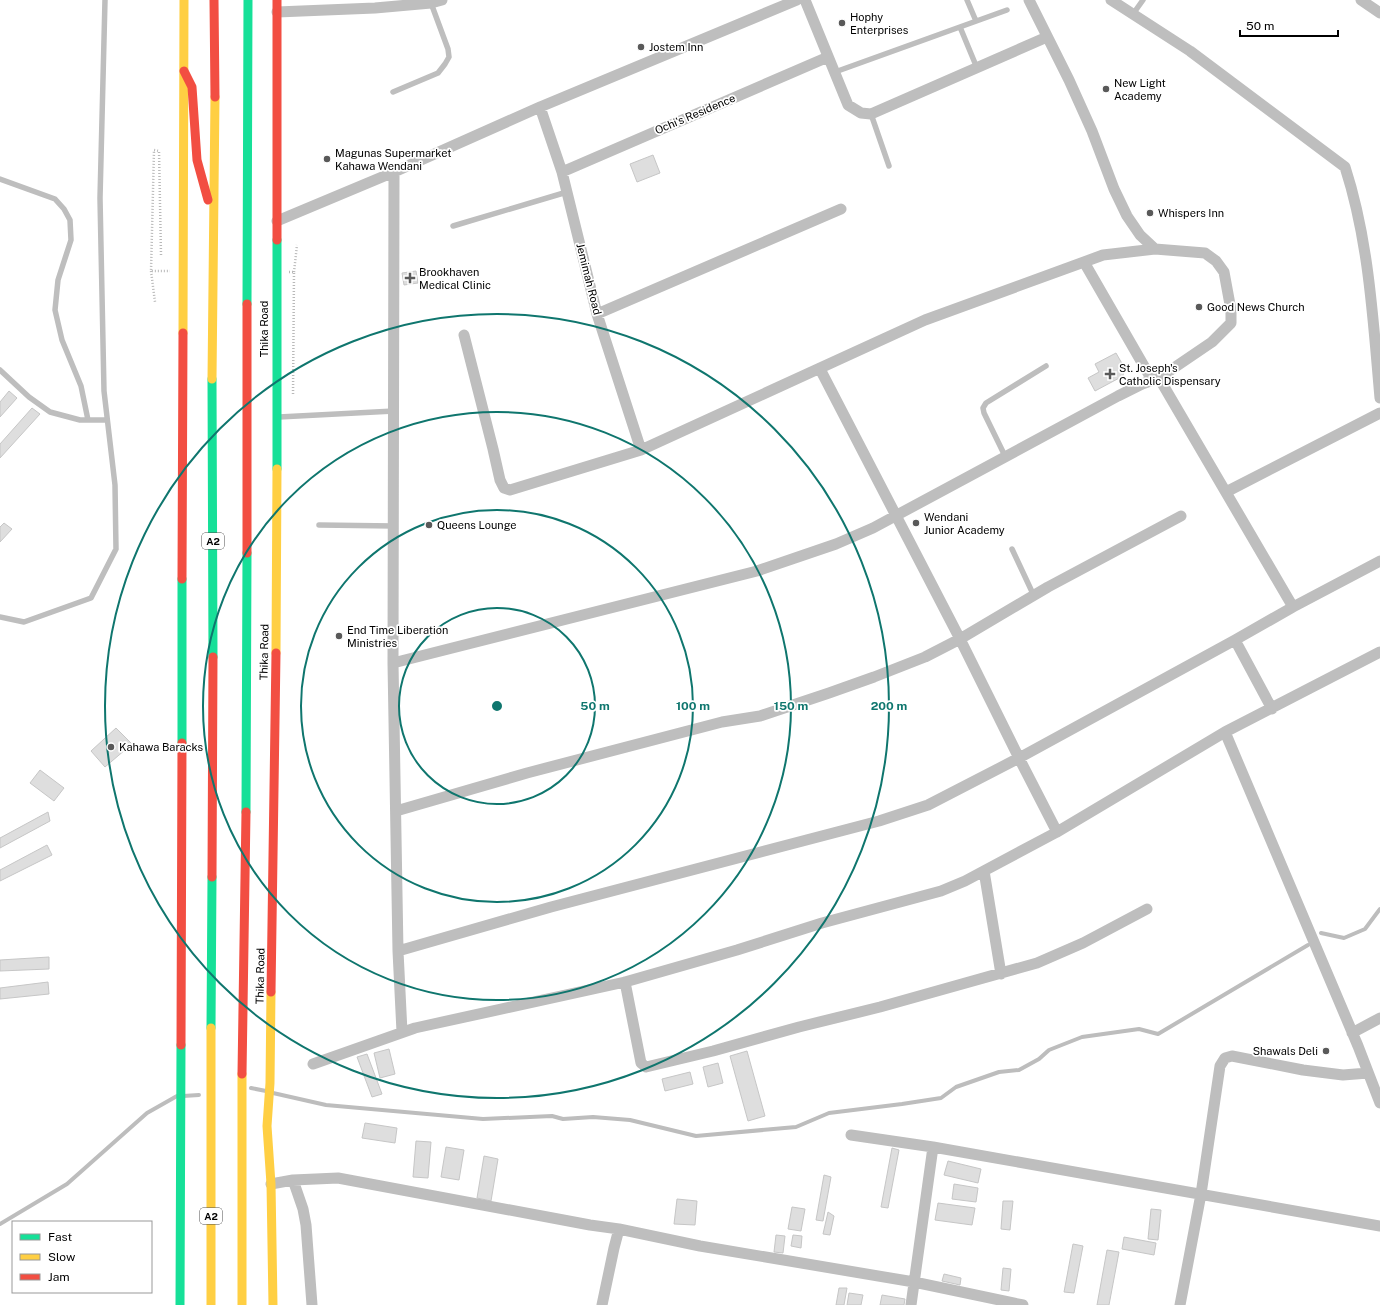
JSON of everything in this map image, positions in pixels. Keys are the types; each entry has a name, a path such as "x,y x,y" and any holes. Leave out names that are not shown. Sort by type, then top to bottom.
{"main road":[{"path":"180,1305 179,1092 184,0"},
{"name":"A2","path":"211,1305 210,1083 213,765 212,411 215,223 214,0"},
{"name":"Thika Road","path":"242,1305 242,1082 246,886 248,0"},
{"name":"Thika Road","path":"273,1305 271,1184 267,1126 270,1083 277,623 277,0"},
{"path":"184,71 192,87 197,160 215,223"}],"street":[{"path":"276,12 375,4 431,3 442,0"},
{"path":"276,221 394,172 540,107 797,0"},
{"path":"805,0 848,105 861,113 871,114 1047,37"},
{"path":"1029,0 1092,131 1114,189 1127,216 1140,235 1155,249"},
{"path":"1111,0 1190,51 1345,166 1351,184 1375,293 1380,398"},
{"path":"1361,0 1380,13"},
{"name":"Ochi's Residence","path":"562,172 828,57"},
{"name":"Jemimah Road","path":"540,107 562,172 597,314 641,450"},
{"path":"394,172 393,663 398,951 402,1032"},
{"path":"597,314 841,209"},
{"path":"393,663 757,571 836,544 873,528 1118,396 1156,379 1190,358 1222,333 1231,323 1231,310 1224,272 1216,260 1205,253 1155,249 1103,255 925,320 641,450 510,490 504,488 500,480 464,335"},
{"path":"1084,262 1146,368 1156,379 1226,492 1293,607"},
{"path":"820,369 960,639 1057,832"},
{"path":"1226,492 1380,413"},
{"path":"396,811 534,771 722,722 760,716 874,677 925,657 960,639 1048,587 1181,516"},
{"path":"398,951 551,907 909,812 928,805 1019,758 1293,607 1380,561"},
{"path":"1235,640 1272,709"},
{"path":"313,1064 402,1032 625,982 737,950 822,923 941,891 966,881 1057,832 1225,732 1380,652"},
{"path":"1225,732 1380,1103"},
{"path":"984,871 1001,974"},
{"path":"625,982 641,1063 646,1067 713,1051 1037,963 1083,943 1147,909"},
{"path":"1352,1033 1380,1018"},
{"path":"1180,1305 1202,1194 1220,1066 1225,1058 1232,1056 1303,1070 1343,1075 1368,1073"},
{"path":"851,1135 933,1147 1380,1226"},
{"path":"911,1305 933,1147"},
{"path":"271,1184 293,1180 338,1178 590,1225 619,1229 700,1246 914,1282 1023,1305"},
{"path":"293,1180 303,1209 306,1225 312,1305"},
{"path":"602,1305 619,1229"}],"lane":[{"path":"0,617 24,622 91,598 116,549 115,485 104,391 100,198 105,0"},
{"path":"967,0 976,21"},
{"path":"1132,14 1143,0"},
{"path":"393,92 438,73 448,57 448,48 431,3"},
{"path":"834,72 1007,10"},
{"path":"960,27 977,68"},
{"path":"871,114 889,166"},
{"path":"0,178 55,199 64,209 70,220 71,240 58,280 55,310 62,340 81,386 88,420"},
{"path":"454,226 567,192"},
{"path":"1005,456 983,408 986,403 1046,366"},
{"path":"0,370 29,397 50,412 80,420 107,420"},
{"path":"276,417 394,411"},
{"path":"318,525 394,526"},
{"path":"1012,549 1034,596"}],"path":[{"path":"294,272 297,245"},
{"path":"151,271 155,302"}],"building":[{"path":"653,155 660,173 637,182 630,164"},
{"name":"Brookhaven Medical Clinic","path":"416,271 418,283 404,285 402,273"},
{"name":"St. Joseph's Catholic Dispensary","path":"1116,353 1124,367 1123,376 1095,391 1088,378 1099,372 1095,364"},
{"path":"9,391 17,398 0,417 0,402"},
{"path":"32,408 40,414 0,458 0,444"},
{"path":"4,523 12,529 0,542 0,527"},
{"name":"Kahawa Baracks","path":"116,728 132,744 105,767 91,751"},
{"path":"40,770 64,788 54,801 30,783"},
{"path":"48,812 50,821 0,848 0,838"},
{"path":"47,845 52,855 0,881 0,870"},
{"path":"49,957 49,969 0,971 0,960"},
{"path":"48,982 49,994 0,999 0,988"},
{"path":"389,1049 395,1074 380,1078 374,1053"},
{"path":"747,1051 765,1116 748,1121 730,1056"},
{"path":"367,1054 382,1094 372,1097 357,1057"},
{"path":"718,1063 723,1083 708,1087 703,1067"},
{"path":"690,1072 693,1084 665,1091 662,1079"},
{"path":"365,1123 397,1128 395,1143 362,1138"},
{"path":"416,1141 431,1142 428,1178 413,1177"},
{"path":"446,1147 464,1150 459,1180 441,1177"},
{"path":"892,1148 899,1150 888,1208 881,1207"},
{"path":"484,1156 498,1159 491,1201 477,1198"},
{"path":"948,1161 981,1169 978,1183 944,1175"},
{"path":"824,1175 831,1177 823,1221 816,1220"},
{"path":"954,1184 978,1188 976,1202 952,1199"},
{"path":"677,1199 697,1201 695,1225 674,1224"},
{"path":"1003,1201 1013,1201 1010,1230 1001,1229"},
{"path":"938,1203 975,1208 972,1225 935,1220"},
{"path":"792,1207 805,1209 801,1231 788,1229"},
{"path":"1151,1209 1161,1210 1158,1240 1148,1239"},
{"path":"828,1212 834,1216 830,1235 823,1234"},
{"path":"776,1235 785,1236 783,1253 774,1252"},
{"path":"793,1235 802,1236 801,1248 791,1246"},
{"path":"1124,1237 1156,1243 1154,1255 1122,1249"},
{"path":"1073,1244 1083,1246 1074,1293 1064,1292"},
{"path":"1107,1250 1119,1252 1109,1305 1097,1305"},
{"path":"1003,1268 1011,1269 1009,1291 1001,1290"},
{"path":"944,1274 961,1278 960,1285 942,1281"},
{"path":"839,1288 847,1288 844,1305 836,1305"},
{"path":"849,1293 863,1295 861,1305 847,1305"},
{"path":"882,1295 905,1299 904,1305 880,1305"}],"waterway":[{"path":"1321,933 1344,938 1365,929 1380,909"},
{"path":"273,1093 326,1105 483,1119 552,1116 563,1119 593,1117 630,1120 696,1136 796,1127 829,1113 941,1098 956,1087 999,1072 1019,1070 1039,1059 1049,1050 1082,1037 1139,1029 1158,1034 1308,945"},
{"path":"251,1088 266,1091"},
{"path":"183,1096 199,1095"},
{"path":"0,1224 67,1184 147,1113 177,1096"}],"traffic: fast":[{"path":"247,304 248,0"},
{"path":"277,240 277,469"},
{"path":"212,379 213,657"},
{"path":"246,812 247,553"},
{"path":"182,579 182,743"},
{"path":"211,1028 212,877"},
{"path":"180,1305 181,1045"}],"traffic: slow":[{"path":"183,333 184,0"},
{"path":"212,379 215,97"},
{"path":"276,653 277,469"},
{"path":"271,992 270,1083 267,1126 271,1184 273,1305"},
{"path":"211,1028 211,1305"},
{"path":"242,1074 242,1305"}],"traffic: jam":[{"path":"214,0 215,97"},
{"path":"277,0 277,240"},
{"path":"184,71 192,87 197,160 208,200"},
{"path":"247,304 247,553"},
{"path":"182,579 183,333"},
{"path":"271,992 276,653"},
{"path":"212,877 213,657"},
{"path":"181,1045 182,743"},
{"path":"242,1074 246,812"}],"place":[{"name":"Hophy Enterprises","path":"842,23"},
{"name":"Jostem Inn","path":"641,47"},
{"name":"New Light Academy","path":"1106,89"},
{"name":"Magunas Supermarket Kahawa Wendani","path":"327,159"},
{"name":"Whispers Inn","path":"1150,213"},
{"name":"Brookhaven Medical Clinic","path":"410,278"},
{"name":"Good News Church","path":"1199,307"},
{"name":"St. Joseph's Catholic Dispensary","path":"1110,374"},
{"name":"Wendani Junior Academy","path":"916,523"},
{"name":"Queens Lounge","path":"429,525"},
{"name":"End Time Liberation Ministries","path":"339,636"},
{"name":"Kahawa Baracks","path":"111,747"},
{"name":"Shawals Deli","path":"1326,1051"}]}
